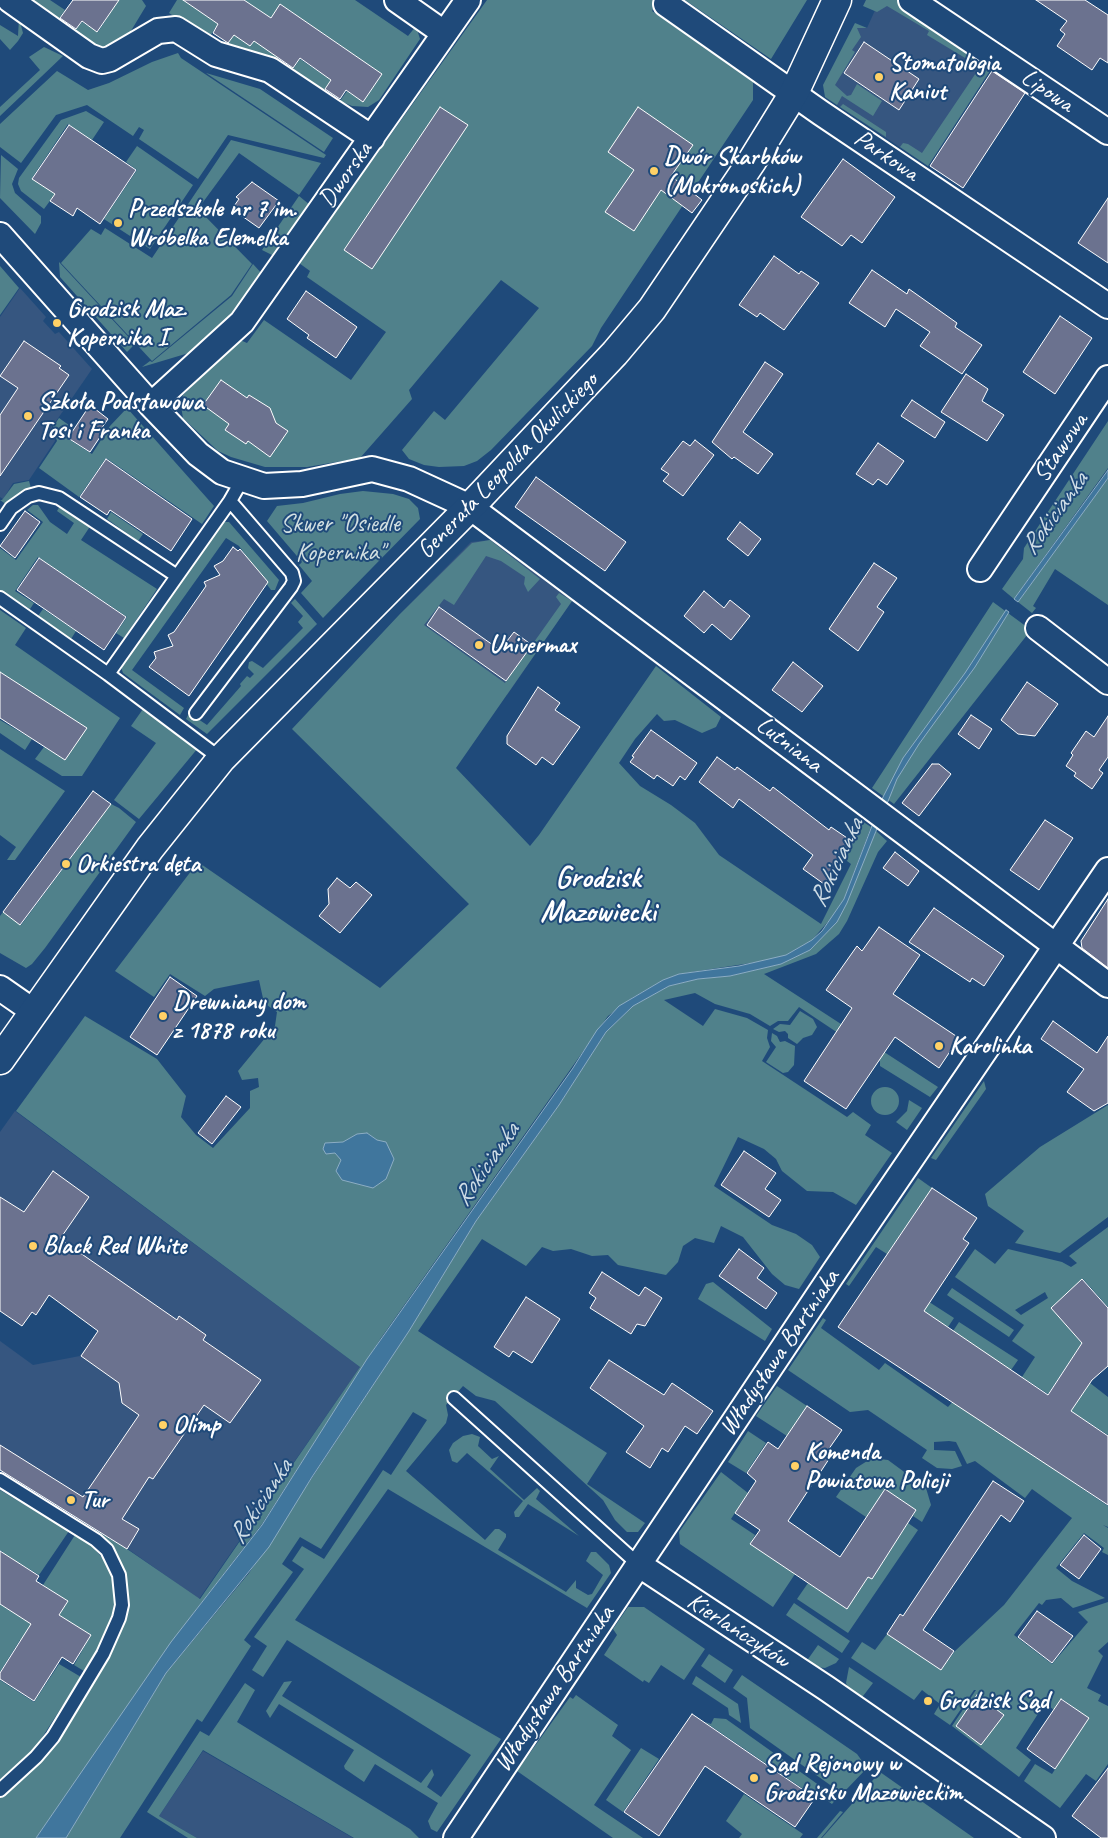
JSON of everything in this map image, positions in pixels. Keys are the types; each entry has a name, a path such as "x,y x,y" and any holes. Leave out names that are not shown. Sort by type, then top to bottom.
{"street":[{"path":"10,0 78,48 102,61 110,59 158,31 176,29 207,50 270,70 372,138"},
{"path":"397,0 444,33"},
{"name":"Dworska","path":"151,405 242,322 468,0"},
{"name":"Generała Leopolda Okulickiego","path":"0,1060 150,848 221,759 470,507 615,353 652,309 752,161 794,93 837,0"},
{"name":"Lipowa","path":"911,0 1108,132"},
{"name":"Parkowa","path":"666,4 1108,306"},
{"name":"Lutniana","path":"0,235 151,405 198,454 222,472 264,486 285,485 372,469 409,479 470,507 1108,985"},
{"name":"Stawowa","path":"980,569 1108,378"},
{"path":"1038,628 1108,682"},
{"name":"Władysława Bartniaka","path":"456,1838 638,1564 1108,870"},
{"path":"0,988 33,1011"},
{"name":"Kierlańczyków","path":"638,1564 826,1688 1043,1838"}],"lane":[{"path":"108,674 230,501 242,480"},
{"path":"0,524 11,508 28,496 39,493 59,498 177,576"},
{"path":"196,713 294,581 292,573 230,501"},
{"path":"0,598 108,674 221,759"},
{"name":"Kierlańczyków","path":"454,1398 638,1564"},
{"path":"0,1480 96,1540 107,1550 119,1575 122,1605 119,1618 103,1654 53,1737 0,1790"}],"shaded area":[{"path":"887,3 992,68 928,166 837,105 830,84 857,28 867,28 877,6"},
{"path":"20,288 46,317 43,321 55,334 59,332 92,369 52,427 55,441 29,480 13,483 3,499 0,497 0,317"},
{"path":"1108,470 1108,478 1018,602 1014,599"},
{"path":"491,540 572,601 507,695 399,615 471,542"},
{"path":"1006,610 1009,612 975,667 919,744 897,779 847,903 837,922 810,950 781,964 730,976 698,979 669,986 633,1006 606,1032 559,1105 476,1221 409,1331 312,1477 269,1547 166,1673 66,1838 36,1838 171,1642 262,1525 367,1359 573,1068 597,1030 619,1006 663,980 679,974 739,966 786,955 812,940 822,931 844,899 883,797 903,758 965,673"},
{"path":"15,1111 360,1367 199,1599 125,1547 0,1469 0,1341 33,1365 80,1356 98,1331 105,1331 0,1260 0,1132"},
{"path":"367,1133 377,1140 386,1142 394,1159 386,1179 373,1188 342,1180 336,1171 341,1160 335,1153 326,1154 323,1149 325,1143 343,1142 357,1134"},
{"path":"203,1751 353,1838 197,1838 159,1816"}],"green space":[{"path":"21,0 50,0 65,10 55,24"},
{"path":"112,0 142,0 146,6 123,44 101,51 72,34 82,22 98,32 116,4"},
{"path":"177,0 183,0 218,24 208,39 169,13"},
{"path":"244,0 355,0 408,36 416,26 420,39 379,100 368,107 352,106 340,101 347,91 363,102 382,74 280,4 271,18"},
{"path":"487,0 659,0 652,11 753,82 753,100 601,328 592,346 491,450 477,461 464,466 439,467 424,465 409,459 402,450 434,411 445,420 539,308 501,280 409,390 412,399 360,458 307,467 265,467 218,451 183,418 181,406 183,395 240,340 247,343 264,320 351,380 386,332 307,277 310,271 299,263"},
{"path":"685,0 807,0 771,59"},
{"path":"866,0 898,0 993,66 928,166 900,147 903,143 908,144 922,153 980,67 927,35 929,31 887,6 877,12 863,6"},
{"path":"19,18 23,33 10,50 0,39 0,25 18,36"},
{"path":"855,23 867,28 857,28 861,37 852,50 855,52 835,85 847,96 851,95 857,84 882,101 873,116 842,96 837,105 825,97 823,85"},
{"path":"261,32 284,48 275,62 224,49 234,35 250,46"},
{"path":"44,47 63,56 0,116 0,107 40,70 29,57"},
{"path":"178,53 181,58 326,155 324,158 228,135 198,179 139,139 144,130 139,127 133,136 87,105 56,115 21,163 0,147 0,124 57,71 88,90 109,83 152,62"},
{"path":"300,59 331,80 322,93 291,72"},
{"path":"206,73 260,89 333,138 324,152"},
{"path":"843,104 886,132 886,137 840,107"},
{"path":"86,111 104,122 92,140 68,124 32,178 55,194 44,209 21,191 18,184 19,178 61,120"},
{"path":"231,140 321,163 299,195 239,153 198,209 252,264 231,295 152,361 61,263 91,229 101,235 105,228 152,258"},
{"path":"137,146 193,185 150,249 104,219 137,170 126,162"},
{"path":"1,155 18,169 12,184 15,193 41,216 41,223 35,234 0,198"},
{"path":"299,196 310,205 274,256 262,250"},
{"path":"59,262 135,344 127,352 60,277"},
{"path":"253,264 263,275 233,316 192,352 142,367 150,361 152,362 232,296"},
{"path":"0,266 19,288 0,315"},
{"path":"127,408 214,506 202,524 106,458 79,497 39,468 57,441 53,427 59,418 73,428 67,438 92,454 110,426"},
{"path":"1108,421 1108,468 1014,599 1002,589 1023,559 1024,548"},
{"path":"1108,478 1108,605 1055,569 1033,606 1036,608 1032,613 1018,602"},
{"path":"29,481 31,488 7,505 0,500 2,500 14,484"},
{"name":"Skwer \"Osiedle Kopernika\"","path":"363,491 393,494 409,499 418,508 420,519 323,618 301,593 312,581 299,565 302,562 267,521 277,506 303,503 340,494"},
{"path":"33,505 38,505 50,522 67,534 74,523 57,511 60,506 91,525 81,540 157,589 124,638 116,633 127,617 38,557 15,591 34,603 30,609 0,590 0,548 16,560 43,522 27,510"},
{"path":"111,512 143,534 138,541 107,519"},
{"path":"222,522 229,522 279,580 275,590 271,590 239,546 226,538 132,670 184,708 180,715 123,673 121,667"},
{"path":"490,540 540,579 528,592 524,584 525,577 501,561 486,556 454,605 444,599 424,625 505,683 561,604 556,597 559,593 572,601 456,768 530,846 656,666 721,717 716,727 702,733 675,720 664,721 657,714 635,739 619,763 640,786 671,805 695,823 719,855 821,924 851,864 843,858 853,842 862,821 871,827 844,899 833,916 812,940 786,955 764,961 679,974 663,980 632,998 608,1016 381,1338 262,1524 192,1615 36,1838 0,1838 0,1797 22,1778 124,1617 109,1547 90,1527 127,1549 200,1599 360,1367 16,1111 85,1016 157,1059 186,1096 181,1117 196,1135 213,1148 250,1108 250,1091 259,1087 258,1078 242,1080 238,1071 275,1026 277,1012 264,1003 259,980 214,989 205,996 170,974 154,997 115,971 198,862 380,988 469,904 292,729 399,615 472,543"},
{"path":"295,599 317,624 207,734 186,719 189,713 207,725 241,686 240,684 247,676 250,678 254,674 248,668 249,662 252,661 263,668 303,628 298,622 303,616 291,603"},
{"path":"993,602 1031,630 894,804 872,788"},
{"path":"43,609 76,631 71,639 38,616"},
{"path":"0,610 26,628 15,645 120,718 82,776 62,776 35,759 44,747 65,760 86,728 0,672"},
{"path":"143,709 198,748 139,819 114,800 156,743 131,726"},
{"path":"0,720 32,739 25,750 0,733"},
{"path":"0,749 65,791 15,860 7,860 16,847 0,835"},
{"path":"111,804 136,822 45,948 32,964 26,968 0,953 0,916 3,912 21,925"},
{"path":"876,831 887,841 878,852 847,921 839,934 816,954 764,974 938,1087 930,1097 880,1066 880,1061 799,1007 788,1021 778,1021 770,1026 750,1014 715,1004 695,993 664,1000 703,1026 715,1009 747,1018 768,1030 767,1038 770,1047 762,1061 847,1117 853,1112 871,1125 865,1135 892,1153 856,1205 833,1192 807,1191 782,1171 776,1159 764,1149 738,1137 714,1186 772,1225 796,1234 812,1245 820,1257 799,1289 785,1285 772,1274 743,1237 721,1226 714,1243 695,1238 683,1246 678,1262 666,1275 618,1265 608,1255 592,1256 571,1249 553,1251 542,1247 526,1266 482,1239 418,1331 607,1453 587,1484 645,1523 638,1532 627,1532 615,1520 603,1500 495,1401 476,1396 463,1386 446,1405 448,1415 446,1423 406,1471 485,1540 495,1529 499,1529 506,1534 498,1550 566,1592 576,1580 576,1588 588,1595 592,1594 603,1575 586,1561 591,1552 596,1552 609,1565 611,1573 587,1608 388,1489 295,1620 501,1739 437,1832 431,1829 428,1821 438,1803 375,1764 364,1782 345,1769 344,1766 354,1750 279,1704 270,1718 266,1711 284,1682 292,1681 282,1696 421,1783 432,1769 434,1775 427,1787 441,1797 471,1755 287,1640 263,1677 252,1670 267,1646 254,1637 304,1569 292,1561 302,1546 324,1559 383,1470 391,1475 427,1420 413,1412 321,1549 300,1537 282,1564 293,1572 244,1640 251,1646 202,1722 197,1719 120,1838 66,1838 166,1673 249,1573 409,1331 476,1221 559,1105 606,1032 633,1006 669,986 698,979 730,976 781,964 810,950 837,921"},
{"path":"800,1011 813,1019 817,1027 812,1035 803,1038 797,1044 788,1038 788,1034 785,1031 779,1032 773,1029 780,1024 790,1025"},
{"path":"772,1033 777,1036 780,1042 785,1041 795,1046 794,1065 788,1072 783,1073 766,1062 776,1047 771,1041"},
{"path":"984,1081 986,1089 936,1160 931,1158"},
{"path":"885,1087 895,1091 899,1101 895,1111 885,1115 875,1111 871,1101 875,1091"},
{"path":"909,1100 922,1108 907,1130 896,1122 907,1111"},
{"path":"1108,1105 1108,1217 1060,1253 1015,1243 1024,1231 988,1206 985,1194 1040,1147"},
{"path":"918,1178 932,1188 887,1254 876,1247 849,1286 846,1284"},
{"path":"1108,1227 1108,1307 1083,1279 1051,1308 1082,1343 1048,1394 1022,1377 1035,1357 1012,1341 1024,1325 955,1277 975,1249 995,1264 1008,1249 1062,1262 1071,1267 1077,1263 1069,1256","holes":["1045,1292 1048,1298 1021,1315 1015,1310"]},
{"path":"713,1282 772,1329 765,1341 698,1299 706,1284"},
{"path":"952,1288 1014,1330 1009,1337 947,1295"},
{"path":"923,1298 954,1318 948,1327 917,1308"},
{"path":"823,1318 826,1320 821,1328 879,1370 885,1363 948,1407 956,1398 1037,1458 1108,1506 1108,1527 1103,1525 1108,1528 1108,1555 1102,1552 1104,1548 1084,1533 1056,1568 1072,1581 1105,1598 1073,1608 1061,1598 1046,1600 1042,1605 1039,1603 1014,1635 1052,1664 1088,1622 1078,1612 1108,1602 1108,1642 1098,1651 1103,1656 1087,1688 1101,1695 1098,1701 1108,1706 1108,1764 1096,1781 1086,1774 1060,1808 1024,1781 1035,1764 1052,1774 1089,1718 1062,1699 1054,1710 1045,1703 1016,1748 1031,1760 1019,1777 952,1726 976,1690 974,1690 950,1725 934,1714 940,1704 922,1690 914,1700 851,1658 862,1642 875,1650 887,1634 941,1670 955,1651 1004,1605 1072,1518 1032,1489 1025,1498 975,1461 967,1464 956,1442 934,1442 934,1450 955,1451 962,1466 952,1469 937,1468 922,1458 927,1450 868,1410 850,1412 788,1370"},
{"path":"959,1322 1018,1360 1011,1370 953,1331"},
{"path":"1090,1383 1108,1397 1108,1435 1071,1411"},
{"path":"777,1386 807,1406 787,1436 756,1416"},
{"path":"748,1431 766,1443 746,1473 728,1462"},
{"path":"472,1434 480,1437 478,1446 492,1459 499,1456 490,1469 524,1500 537,1488 540,1491 536,1499 579,1536 528,1504 519,1517 515,1517 514,1512 523,1501 467,1453 457,1463 452,1461 449,1450 453,1443 463,1436"},
{"path":"872,1458 888,1460 926,1488 931,1505 922,1522 913,1516 916,1510 885,1489 866,1517 836,1497 856,1468"},
{"path":"721,1472 748,1493 731,1519 755,1535 750,1544 795,1574 773,1607 680,1544 679,1532"},
{"path":"0,1490 69,1531 39,1575 19,1563 16,1567 0,1557 3,1552 0,1550"},
{"path":"908,1523 918,1530 848,1633 797,1599 808,1583 847,1609 868,1577 872,1579"},
{"path":"75,1535 91,1545 106,1562 113,1578 115,1591 113,1615 97,1650 84,1671 74,1665 91,1635 59,1615 68,1601 43,1585"},
{"path":"794,1603 850,1641 842,1653 786,1615"},
{"path":"0,1604 23,1619 32,1620 29,1645 20,1640 0,1672"},
{"path":"628,1607 644,1607 705,1649 684,1680 661,1665 649,1683 644,1680 643,1682 604,1655 617,1635 613,1629"},
{"path":"818,1645 839,1659 836,1663 825,1668 815,1667 806,1662"},
{"path":"709,1654 733,1670 725,1683 701,1666"},
{"path":"59,1664 81,1677 34,1750 0,1781 0,1680 34,1702"},
{"path":"849,1667 873,1683 860,1700 849,1690 846,1683"},
{"path":"742,1675 857,1754 867,1768 844,1792 840,1792 750,1728 747,1698 733,1688"},
{"path":"696,1676 738,1704 741,1723 729,1715 728,1708 692,1684"},
{"path":"245,1683 255,1690 237,1722 410,1829 419,1838 354,1838 203,1750 159,1816 197,1838 188,1838 147,1812 200,1731 209,1736"},
{"path":"576,1695 618,1725 612,1736 631,1750 594,1805 643,1838 613,1838 517,1771 570,1697 573,1699"},
{"path":"714,1718 726,1719 837,1798 832,1804 815,1792 812,1795 705,1722 711,1724"},
{"path":"641,1748 659,1759 623,1812 606,1800"},
{"path":"880,1772 974,1838 822,1838"},
{"path":"744,1794 803,1834 800,1838 739,1838 742,1834 726,1821"},
{"path":"840,1811 843,1812 821,1838 817,1838"}],"building":[{"path":"73,0 119,0 97,32 82,21 76,29 60,18"},
{"path":"183,0 244,0 271,18 280,4 382,74 363,102 346,90 340,99 325,89 331,80 300,58 293,68 254,41 250,46 234,35 228,43 213,33 218,24"},
{"path":"1036,0 1085,0 1108,15 1108,63 1100,58 1092,70 1057,46 1065,34 1060,30 1067,21"},
{"name":"Stomatologia Kaniut","path":"864,42 919,79 899,110 844,73"},
{"path":"992,71 1025,93 963,188 930,166"},
{"path":"440,107 468,125 372,269 344,250"},
{"name":"Dwór Skarbków (Mokronoskich)","path":"638,107 693,145 671,176 702,200 692,213 661,190 634,231 605,212 634,170 608,152"},
{"path":"69,125 136,170 100,224 77,208 73,216 50,201 55,194 32,179"},
{"path":"843,159 895,197 862,243 851,235 842,246 801,217"},
{"path":"252,182 279,201 259,228 232,209 239,199 236,197"},
{"path":"1108,198 1108,263 1078,243"},
{"path":"774,256 799,274 801,271 819,283 784,330 760,313 757,317 739,305"},
{"path":"872,270 907,294 909,289 957,323 955,327 982,345 962,374 920,346 930,332 896,309 885,327 849,303"},
{"path":"306,291 357,327 336,358 307,338 309,335 287,319"},
{"path":"1060,316 1092,338 1055,394 1023,372"},
{"path":"24,341 61,366 59,368 69,375 0,476 0,415 18,388 0,376"},
{"path":"765,362 783,374 743,432 773,454 758,474 734,457 732,459 712,442"},
{"path":"966,374 988,389 982,401 1004,415 987,441 941,412"},
{"path":"221,380 247,398 249,395 270,408 276,423 288,431 270,457 248,441 246,444 225,430 229,424 203,405"},
{"path":"912,400 945,422 935,438 901,416"},
{"path":"90,405 108,419 99,432 102,434 90,452 68,438"},
{"path":"695,440 714,455 683,496 663,481 669,474 661,469 683,441 690,446"},
{"path":"878,443 904,461 887,485 878,479 873,485 856,474"},
{"path":"106,459 192,519 171,551 110,510 107,515 80,497"},
{"path":"536,477 626,542 605,571 515,507"},
{"path":"25,511 40,522 15,558 0,546"},
{"path":"740,522 761,539 748,556 727,539"},
{"path":"233,547 238,551 240,549 268,582 189,696 149,667 156,658 154,652 173,646 168,635 174,632 206,586 204,582 220,575 214,566 223,561"},
{"path":"39,558 126,617 104,650 17,590"},
{"path":"874,563 897,578 877,607 884,612 858,651 829,629"},
{"path":"704,591 724,608 730,600 750,616 731,640 712,624 704,633 684,616"},
{"path":"439,607 500,650 514,632 532,645 506,681 427,625"},
{"path":"793,662 823,686 802,712 772,690"},
{"path":"0,672 87,728 65,760 0,718"},
{"path":"1027,682 1058,704 1035,736 1018,734 1001,720"},
{"path":"538,687 560,703 555,710 580,727 553,765 542,757 536,765 507,744 507,736"},
{"path":"971,715 992,729 979,749 958,734"},
{"path":"1108,716 1108,757 1099,770 1103,773 1092,789 1074,776 1076,773 1066,766 1073,755 1071,753 1086,731 1094,737"},
{"path":"651,730 697,763 685,780 680,776 673,786 657,775 654,779 630,762 634,757 632,756"},
{"path":"717,757 735,770 737,767 770,791 773,787 829,830 831,827 853,842 824,884 803,869 813,855 739,799 733,808 699,782"},
{"path":"932,764 939,764 951,774 919,816 902,803"},
{"path":"93,791 111,804 20,925 3,912"},
{"path":"1045,820 1073,838 1039,890 1010,870"},
{"path":"895,852 919,871 908,886 883,868"},
{"path":"337,878 350,888 356,882 372,895 340,933 319,916 329,904 328,889"},
{"path":"1108,899 1108,968 1082,948 1081,941"},
{"path":"934,908 1004,956 984,986 972,978 970,982 909,942"},
{"path":"879,927 920,955 893,994 959,1038 939,1068 895,1037 846,1109 804,1081 852,1008 826,990 857,946 862,951"},
{"name":"Drewniany dom z 1878 roku","path":"170,977 197,996 157,1055 130,1037"},
{"path":"1053,1021 1097,1053 1108,1036 1108,1103 1094,1111 1067,1092 1084,1069 1041,1039"},
{"path":"226,1096 241,1107 212,1144 198,1133"},
{"path":"744,1151 776,1173 765,1189 781,1200 769,1217 721,1185"},
{"path":"53,1171 89,1197 60,1239 177,1320 179,1316 206,1335 203,1340 261,1380 230,1423 204,1405 153,1479 149,1477 122,1519 139,1529 127,1549 0,1470 0,1445 83,1497 139,1415 122,1403 119,1383 81,1356 98,1331 49,1295 36,1315 32,1312 22,1326 0,1311 0,1197 24,1212"},
{"path":"932,1188 977,1218 963,1239 969,1243 924,1311 1048,1395 1082,1343 1051,1308 1082,1279 1108,1308 1108,1366 1092,1380 1071,1411 1108,1436 1108,1505 838,1327"},
{"path":"739,1249 764,1268 757,1278 777,1293 766,1309 719,1276"},
{"path":"602,1272 639,1296 645,1287 662,1298 645,1326 637,1324 631,1334 590,1308 596,1298 589,1293"},
{"path":"526,1297 560,1319 532,1363 513,1351 509,1357 494,1347"},
{"path":"609,1360 664,1395 672,1383 713,1411 697,1434 685,1426 668,1452 662,1448 650,1468 626,1452 644,1426 590,1388"},
{"path":"807,1406 842,1430 826,1453 831,1456 788,1521 840,1557 885,1489 916,1510 872,1579 868,1577 847,1609 750,1544 760,1530 735,1513 756,1481 747,1473 768,1442 778,1449"},
{"path":"993,1481 1024,1501 1010,1522 1001,1515 923,1630 954,1651 941,1670 887,1634 900,1614 903,1616"},
{"path":"1084,1535 1101,1549 1079,1579 1060,1565"},
{"path":"0,1551 39,1576 36,1581 68,1601 59,1615 91,1635 73,1664 62,1657 34,1701 0,1679 0,1673 31,1624 0,1604"},
{"path":"1037,1611 1073,1636 1052,1663 1018,1637"},
{"path":"977,1695 1004,1715 981,1745 956,1726"},
{"path":"1061,1699 1089,1718 1055,1769 1027,1749"},
{"name":"Sąd Rejonowy w Grodzisku Mazowieckim","path":"692,1714 815,1798 795,1827 705,1766 659,1836 624,1812"},
{"path":"1108,1768 1108,1838 1101,1838 1072,1816"}],"place":[{"name":"Stomatologia Kaniut","path":"879,77"},
{"name":"Dwór Skarbków (Mokronoskich)","path":"654,171"},
{"name":"Przedszkole nr 7 im. Wróbelka Elemelka","path":"118,223"},
{"name":"Grodzisk Maz. Kopernika I","path":"57,323"},
{"name":"Szkoła Podstawowa Tosi i Franka","path":"28,416"},
{"name":"Univermax","path":"479,645"},
{"name":"Orkiestra dęta","path":"66,864"},
{"name":"Drewniany dom z 1878 roku","path":"163,1016"},
{"name":"Karolinka","path":"939,1046"},
{"name":"Black Red White","path":"33,1246"},
{"name":"Olimp","path":"163,1425"},
{"name":"Komenda Powiatowa Policji","path":"795,1466"},
{"name":"Tur","path":"71,1500"},
{"name":"Grodzisk Sąd","path":"928,1701"},
{"name":"Sąd Rejonowy w Grodzisku Mazowieckim","path":"754,1778"}],"district":[{"name":"Grodzisk Mazowiecki","path":"598,896"}],"water label":[{"name":"Rokicianka","path":"1055,514"},
{"name":"Rokicianka","path":"837,863"},
{"name":"Rokicianka","path":"487,1165"},
{"name":"Rokicianka","path":"261,1502"}]}
